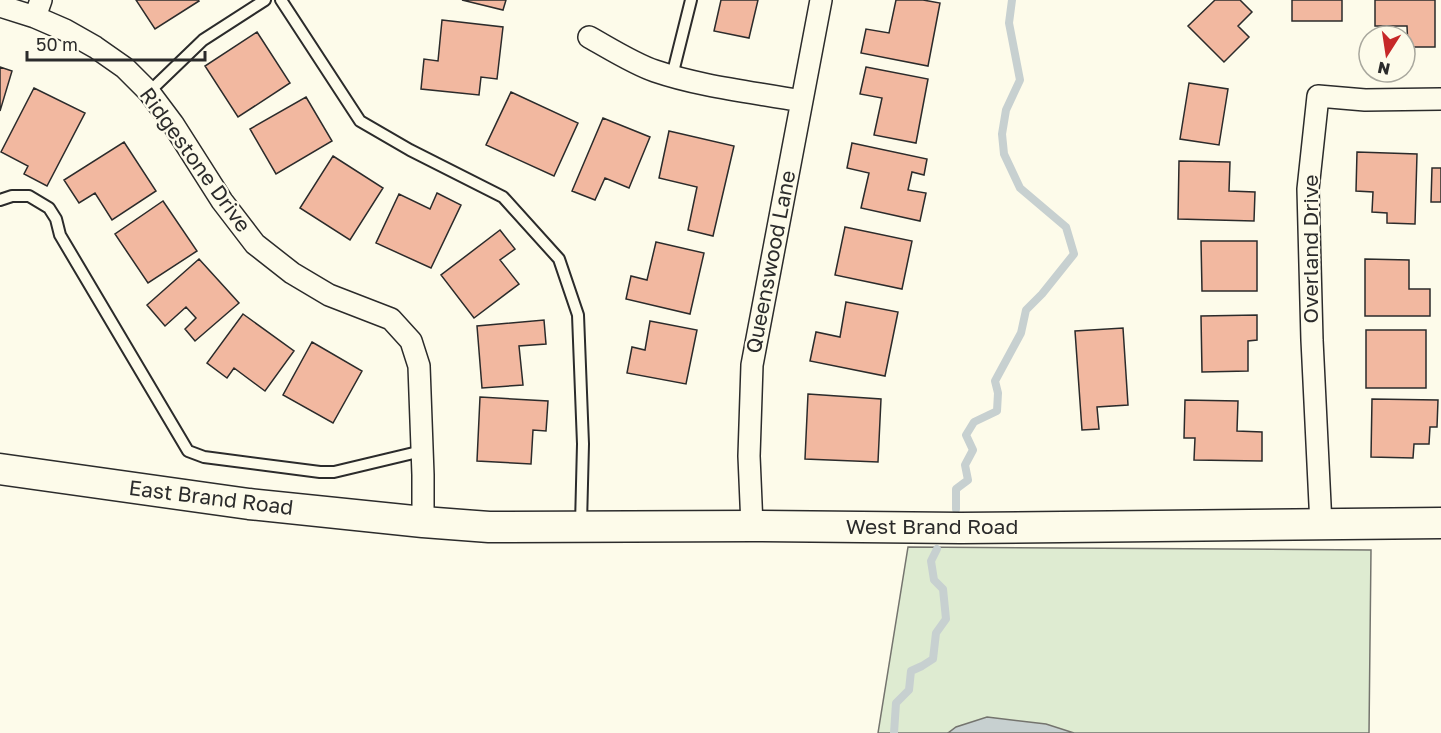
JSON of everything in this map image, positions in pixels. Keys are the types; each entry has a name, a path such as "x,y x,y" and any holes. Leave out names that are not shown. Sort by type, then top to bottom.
{"street":[{"name":"Queenswood Lane","path":"752,526 748,456 752,365 821,0"},
{"name":"Ridgestone Drive","path":"0,6 38,9 65,30 125,68 149,92 173,124 222,201 255,244 291,273 329,295 391,319 411,341 419,366 423,522"},
{"path":"589,38 653,70 672,76 693,82 801,101"},
{"name":"Overland Drive","path":"1321,525 1312,340 1308,189 1318,96 1365,100 1441,99"},
{"name":"East Brand Road","path":"0,469 249,504 423,522"},
{"name":"West Brand Road","path":"423,522 489,527 961,528 1441,523"}],"lane":[{"path":"149,92 203,40 265,0"},
{"path":"281,0 360,121 410,150 503,197 559,259 579,315 583,444 581,527"},
{"path":"672,76 691,0"},
{"path":"0,200 12,196 30,196 49,208 56,219 60,235 188,451 204,457 320,472 334,472 422,452"}],"green space":[{"path":"908,547 1371,550 1369,733 878,733"}],"shaded area":[{"path":"987,717 1046,724 1074,733 948,733 956,727"}],"building":[{"path":"136,0 198,0 199,1 155,29"},
{"path":"462,0 506,0 503,10"},
{"path":"721,0 758,0 749,38 714,31"},
{"path":"896,0 923,0 940,3 928,66 861,53 866,29 889,33"},
{"path":"1215,0 1240,0 1252,12 1238,26 1249,37 1224,62 1188,26"},
{"path":"1292,0 1342,0 1342,21 1292,21"},
{"path":"1375,0 1435,0 1435,47 1417,47 1417,24 1375,24"},
{"path":"442,20 503,27 497,79 481,77 479,95 421,89 424,59 438,61"},
{"path":"257,32 290,83 238,117 205,66"},
{"path":"0,67 12,71 0,111"},
{"path":"866,67 928,79 916,143 874,135 882,98 860,94"},
{"path":"1189,83 1228,89 1219,145 1180,139"},
{"path":"34,88 85,113 47,186 24,174 28,166 1,152"},
{"path":"511,92 578,123 554,176 486,145"},
{"path":"306,97 332,141 276,174 250,129"},
{"path":"603,118 650,137 629,188 605,178 595,200 572,191"},
{"path":"669,131 734,146 713,236 688,230 697,187 659,178"},
{"path":"124,142 156,191 112,220 95,193 79,203 64,180"},
{"path":"852,143 927,159 924,175 912,172 908,190 926,193 920,221 861,208 869,173 847,168"},
{"path":"1357,152 1417,154 1415,224 1387,223 1387,213 1372,212 1373,192 1356,191"},
{"path":"333,156 383,188 350,240 300,208"},
{"path":"1179,161 1230,162 1229,191 1255,192 1254,221 1178,219"},
{"path":"1432,168 1441,168 1441,202 1431,202"},
{"path":"437,193 461,205 431,268 376,243 399,194 430,209"},
{"path":"163,201 197,251 148,283 115,234"},
{"path":"845,227 912,241 902,289 835,275"},
{"path":"500,230 515,249 500,260 519,284 474,318 441,275"},
{"path":"1201,241 1257,241 1257,291 1202,291"},
{"path":"656,242 704,253 690,314 626,299 631,276 647,280"},
{"path":"199,259 239,303 195,341 185,329 196,318 186,307 165,326 147,305"},
{"path":"1365,259 1409,260 1409,289 1430,289 1430,316 1365,316"},
{"path":"846,302 898,312 885,376 810,361 816,332 840,337"},
{"path":"243,314 294,351 265,391 234,368 227,378 207,363"},
{"path":"1257,315 1257,340 1248,341 1248,371 1202,372 1201,316"},
{"path":"544,320 546,344 519,346 523,385 482,388 477,326"},
{"path":"650,321 697,330 686,384 627,373 632,347 645,350"},
{"path":"1123,328 1128,405 1097,407 1099,429 1082,430 1075,331"},
{"path":"1366,330 1426,330 1426,388 1366,388"},
{"path":"312,342 362,371 333,423 283,395"},
{"path":"808,394 881,399 878,462 805,459"},
{"path":"480,397 548,401 546,431 533,430 531,464 477,461"},
{"path":"1372,399 1438,400 1437,427 1430,427 1429,444 1414,444 1413,458 1371,457"},
{"path":"1185,400 1238,401 1237,431 1262,432 1262,461 1194,460 1195,438 1184,438"}],"waterway":[{"path":"956,509 956,489 968,480 965,465 973,450 966,435 974,422 997,411 998,393 995,381 1021,333 1026,310 1074,254 1066,227 1020,188 1004,154 1002,134 1006,110 1020,80 1009,23 1012,0"},
{"path":"894,733 896,703 909,690 911,671 933,659 936,633 946,619 943,589 934,580 931,561 937,549"}]}
